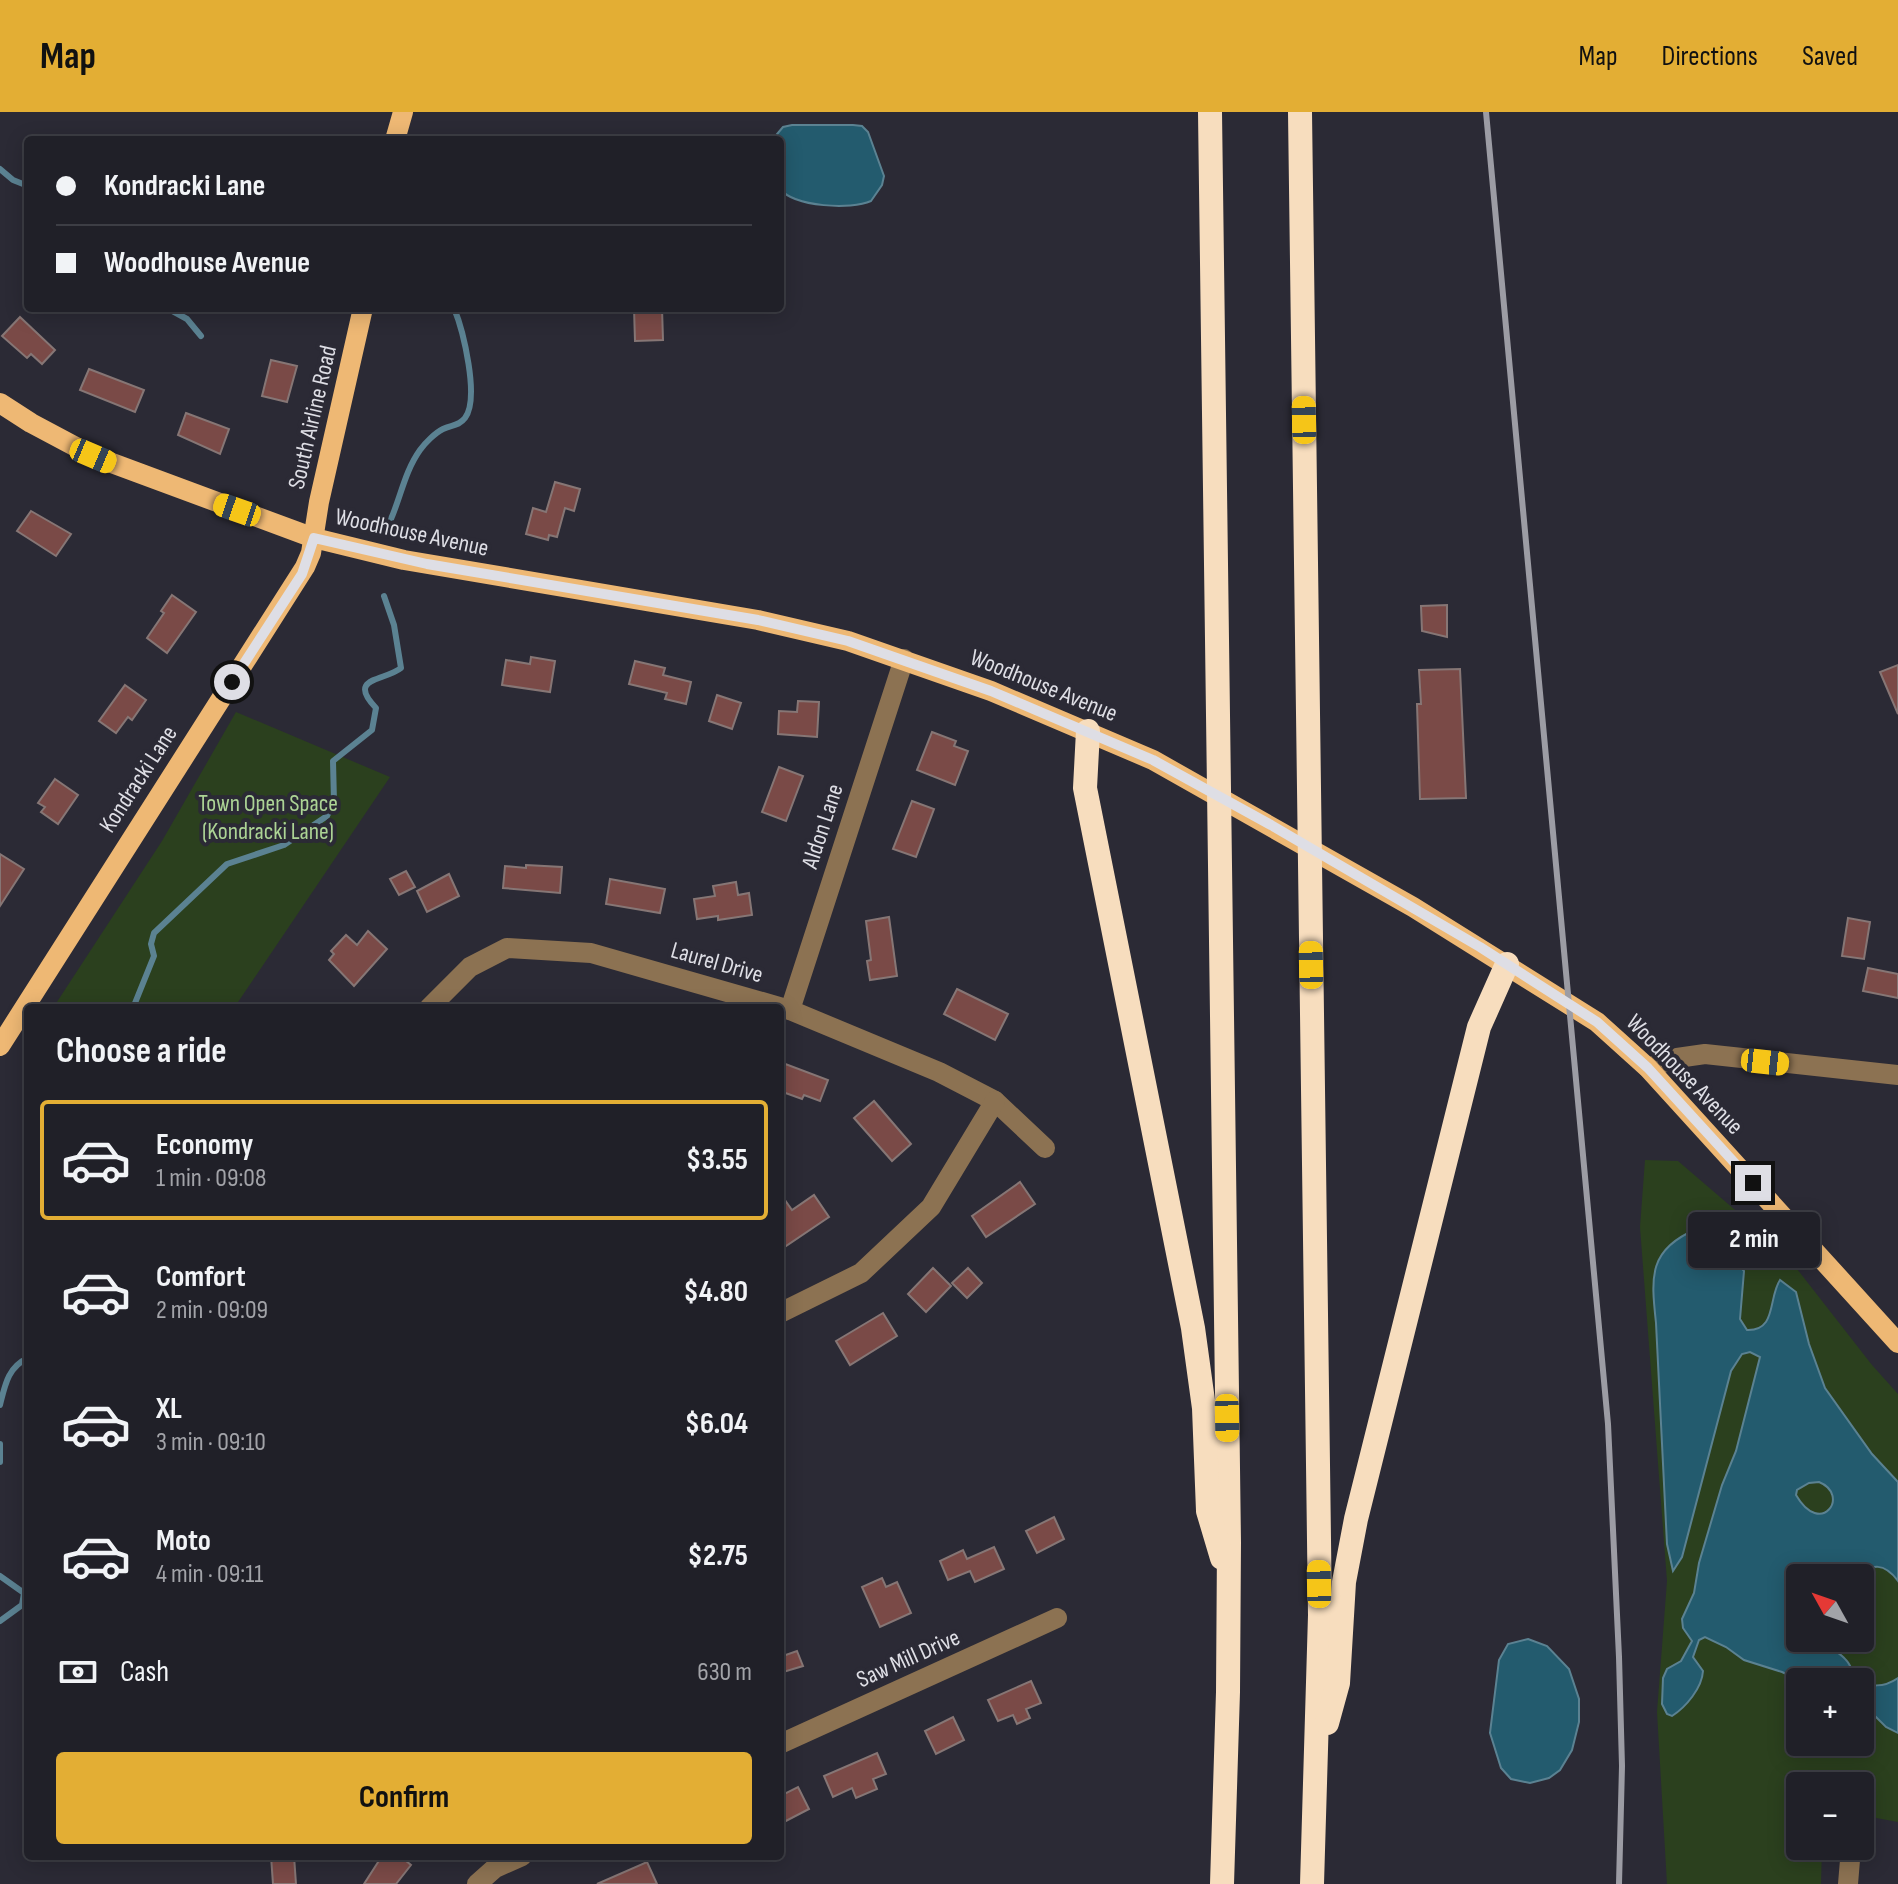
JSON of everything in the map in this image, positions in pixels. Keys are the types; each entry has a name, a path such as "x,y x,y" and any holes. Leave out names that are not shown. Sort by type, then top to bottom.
{"highway":[{"path":"1210,112 1229,1575 1222,1884"},
{"path":"1300,112 1320,1615 1312,1884"},
{"path":"1088,731 1085,788 1191,1313 1204,1408 1208,1511 1229,1575"},
{"path":"1318,1743 1331,1713 1338,1683 1344,1582 1356,1519 1479,1027 1507,964"}],"main road":[{"path":"396,136 403,112"},
{"name":"South Airline Road","path":"314,538 319,502 362,312"},
{"name":"Woodhouse Avenue","path":"0,403 93,456 314,538 404,560 770,623 848,641 991,691 1088,731 1195,782 1347,868 1597,1022 1648,1068 1898,1343"},
{"name":"Kondracki Lane","path":"27,1004 281,607 305,567 314,538"},
{"name":"Kondracki Lane","path":"0,1046 24,1008"}],"street":[{"name":"Aldon Lane","path":"790,1010 904,659"},
{"name":"Laurel Drive","path":"433,1004 470,967 507,948 591,953 769,1004"},
{"name":"Laurel Drive","path":"784,1008 939,1072 995,1101 1045,1148"},
{"path":"1648,1068 1677,1058 1705,1054 1898,1075"},
{"path":"784,1311 861,1273 931,1207 995,1101"},
{"name":"Saw Mill Drive","path":"784,1742 1057,1618"},
{"path":"477,1884 495,1868 513,1860"},
{"path":"1848,1884 1850,1860"}],"green space":[{"name":"Town Open Space (Kondracki Lane)","path":"236,712 390,777 237,1004 56,1004 162,841"},
{"path":"1645,1160 1678,1161 1783,1251 1898,1394 1898,1822 1874,1818 1874,1772 1786,1772 1786,1860 1822,1860 1821,1884 1667,1884 1657,1712 1667,1581 1640,1227"}],"water":[{"path":"862,126 868,132 884,176 871,201 837,206 810,203 787,195 784,192 784,136 775,136 783,127"},
{"path":"1697,1229 1720,1243 1744,1271 1740,1319 1747,1330 1757,1329 1767,1319 1780,1280 1796,1292 1809,1344 1825,1388 1872,1454 1898,1482 1898,1581 1884,1568 1874,1568 1874,1564 1786,1564 1786,1652 1837,1652 1851,1668 1786,1668 1786,1674 1744,1660 1705,1637 1699,1640 1693,1657 1703,1671 1702,1677 1688,1702 1672,1716 1667,1714 1662,1704 1663,1678 1667,1669 1681,1661 1692,1641 1683,1628 1682,1619 1694,1593 1699,1563 1722,1485 1736,1451 1760,1357 1750,1352 1742,1354 1731,1371 1682,1557 1673,1571 1667,1544 1653,1292 1656,1266 1669,1246","holes":["1819,1482 1828,1488 1832,1496 1829,1510 1815,1513 1805,1507 1796,1495 1797,1490 1809,1483"]},
{"path":"1528,1639 1547,1646 1569,1669 1579,1699 1579,1722 1572,1750 1560,1770 1549,1778 1530,1783 1511,1779 1501,1768 1490,1733 1499,1660 1508,1644"},
{"path":"1898,1678 1898,1733 1874,1715 1874,1685"}],"building":[{"path":"634,312 662,312 663,340 635,341"},
{"path":"20,317 55,350 42,364 31,354 27,358 2,336"},
{"path":"271,360 297,366 287,402 262,396"},
{"path":"89,369 144,390 135,412 80,390"},
{"path":"186,413 229,429 220,454 178,435"},
{"path":"555,482 580,489 574,511 565,508 557,537 549,535 548,540 526,534 533,508 546,512"},
{"path":"31,511 71,534 56,556 17,531"},
{"path":"172,595 196,612 167,653 147,638"},
{"path":"1447,605 1447,637 1422,631 1421,606"},
{"path":"531,657 555,661 550,692 502,685 506,660 530,664"},
{"path":"635,661 665,668 663,675 691,682 686,704 665,699 667,693 629,684"},
{"path":"1898,665 1898,714 1880,672"},
{"path":"1460,669 1466,798 1420,799 1419,670"},
{"path":"125,685 146,700 132,720 128,717 116,733 99,721"},
{"path":"717,695 741,703 732,729 709,721"},
{"path":"798,701 819,702 817,737 778,734 779,711 797,712"},
{"path":"932,732 956,741 954,746 968,751 955,785 917,770"},
{"path":"779,767 803,776 786,821 762,812"},
{"path":"55,779 78,795 58,824 41,812 45,807 38,803"},
{"path":"912,801 934,809 916,857 893,849"},
{"path":"0,854 24,869 0,906"},
{"path":"526,865 562,867 560,893 503,888 505,866 526,868"},
{"path":"406,871 415,887 399,895 390,879"},
{"path":"449,874 459,896 427,912 417,891"},
{"path":"610,879 665,889 660,913 606,904"},
{"path":"736,882 738,895 749,893 752,915 718,920 718,916 697,919 694,899 715,896 713,886"},
{"path":"889,917 897,976 870,980 866,921"},
{"path":"1848,918 1870,922 1864,959 1842,956"},
{"path":"368,931 387,949 354,986 329,960 334,954 331,951 346,935 357,945"},
{"path":"1868,968 1898,974 1898,998 1863,991"},
{"path":"957,989 1008,1014 995,1040 944,1014"},
{"path":"784,1064 828,1080 820,1101 804,1095 802,1099 784,1092"},
{"path":"874,1101 911,1144 892,1161 854,1118"},
{"path":"1020,1182 1035,1204 986,1237 972,1216"},
{"path":"814,1195 829,1217 784,1247 784,1199 792,1210"},
{"path":"933,1268 951,1286 926,1312 908,1294"},
{"path":"968,1268 982,1283 967,1298 952,1283"},
{"path":"883,1313 897,1336 850,1365 836,1341"},
{"path":"1054,1517 1064,1539 1037,1553 1026,1531"},
{"path":"994,1547 1004,1569 975,1582 970,1571 948,1580 940,1561 963,1550 967,1559"},
{"path":"882,1578 886,1587 897,1582 911,1613 880,1627 862,1587"},
{"path":"797,1651 803,1666 784,1672 784,1656"},
{"path":"1031,1681 1041,1703 1026,1709 1030,1718 1017,1724 1013,1715 998,1721 988,1700"},
{"path":"953,1717 964,1740 936,1754 925,1731"},
{"path":"877,1753 886,1774 873,1779 877,1789 856,1798 852,1788 833,1797 824,1776"},
{"path":"798,1787 809,1809 784,1822 784,1794"},
{"path":"271,1860 294,1860 296,1884 273,1884"},
{"path":"379,1860 405,1860 411,1865 396,1884 364,1884"},
{"path":"647,1862 657,1884 597,1884"}],"waterway":[{"path":"0,169 24,184"},
{"path":"174,312 187,319 201,336"},
{"path":"391,519 420,450 440,431 463,421 469,408 468,364 455,312"},
{"path":"135,1004 154,956 151,944 154,933 227,864 284,845 327,816 334,802 333,761 372,730 376,708 368,698 367,685 401,668 394,625 384,596"},
{"path":"0,1405 12,1372 24,1360"},
{"path":"0,1444 0,1462"},
{"path":"0,1576 24,1593 22,1605 0,1621"}],"railway":[{"path":"1486,112 1608,1424 1622,1766 1619,1884"}],"route":[{"path":"232,682 302,574 314,538 427,564 758,620 894,655 1035,708 1153,760 1347,868 1480,947 1614,1035 1753,1183"}]}
